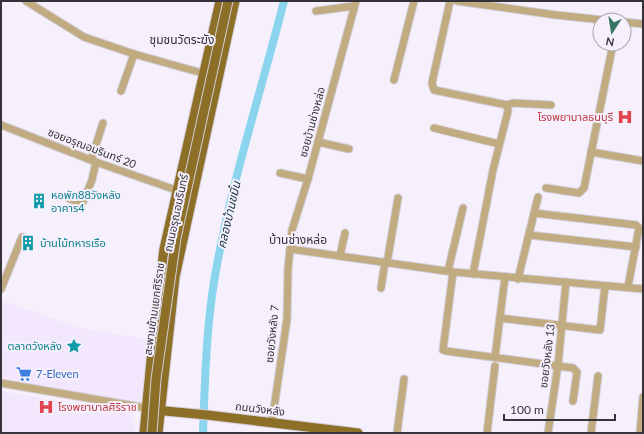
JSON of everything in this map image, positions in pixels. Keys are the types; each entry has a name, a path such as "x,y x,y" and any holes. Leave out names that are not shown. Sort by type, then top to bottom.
{"main road":[{"name":"ถนนอรุณอมรินทร์","path":"144,433 161,266 202,73 220,1"},
{"name":"สะพานข้ามแยกศิริราช","path":"152,433 156,379 176,238 228,1"},
{"name":"ถนนอรุณอมรินทร์","path":"158,433 159,411 175,277 235,1"},
{"path":"202,73 218,78"},
{"name":"ถนนวังหลัง","path":"146,408 159,411 196,413 272,422 307,430 358,433"}],"street":[{"path":"26,1 84,37 134,54 202,73"},
{"path":"394,80 414,1"},
{"path":"450,1 432,88 444,93 507,105 513,103 551,105"},
{"path":"457,1 592,19"},
{"path":"316,11 355,3"},
{"name":"ซอยบ้านช่างหล่อ","path":"290,249 292,230 308,179 355,3"},
{"path":"632,23 643,24"},
{"path":"546,188 579,193 582,192 612,52"},
{"path":"121,91 134,54"},
{"path":"473,274 499,144 508,111 507,105"},
{"path":"68,198 80,203 84,202 92,180 93,161 103,123"},
{"name":"ซอยอรุณอมรินทร์ 20","path":"1,125 93,161 176,190"},
{"path":"434,128 499,144"},
{"path":"318,142 349,149"},
{"path":"591,152 643,161"},
{"path":"280,173 308,179"},
{"path":"518,278 538,197"},
{"path":"381,288 398,198"},
{"path":"463,208 451,272 443,350 446,352 558,365 575,369 573,402"},
{"path":"534,213 636,225 639,228 628,287"},
{"path":"340,256 345,233"},
{"path":"529,235 636,247"},
{"path":"1,289 22,237"},
{"path":"290,249 451,272 643,289"},
{"name":"ซอยวังหลัง 7","path":"272,422 287,319 290,249"},
{"path":"495,357 505,277"},
{"name":"ซอยวังหลัง 13","path":"548,433 558,365 566,282"},
{"path":"500,318 600,330 605,286"},
{"path":"487,433 495,366"},
{"path":"591,433 598,376"},
{"path":"397,433 404,379"},
{"path":"1,383 146,408"},
{"path":"640,433 643,397"}],"shaded area":[{"name":"ตลาดวังหลัง","path":"1,300 79,328 148,339 141,403 25,383 1,377"},
{"name":"โรงพยาบาลศิริราช","path":"1,391 130,414 135,424 134,433 1,433"}],"waterway":[{"name":"คลองบ้านขมิ้น","path":"203,433 205,374 215,276 229,207 284,1"}],"place":[{"name":"โรงพยาบาลธนบุรี","path":"625,117"},
{"name":"หอพัก88วังหลัง อาคาร4","path":"39,201"},
{"name":"บ้านไม้ทหารเรือ","path":"28,243"},
{"name":"ตลาดวังหลัง","path":"74,346"},
{"name":"7-Eleven","path":"24,374"},
{"name":"โรงพยาบาลศิริราช","path":"46,407"}],"district":[{"name":"ชุมชนวัดระฆัง","path":"182,40"},
{"name":"บ้านช่างหล่อ","path":"298,240"}]}
